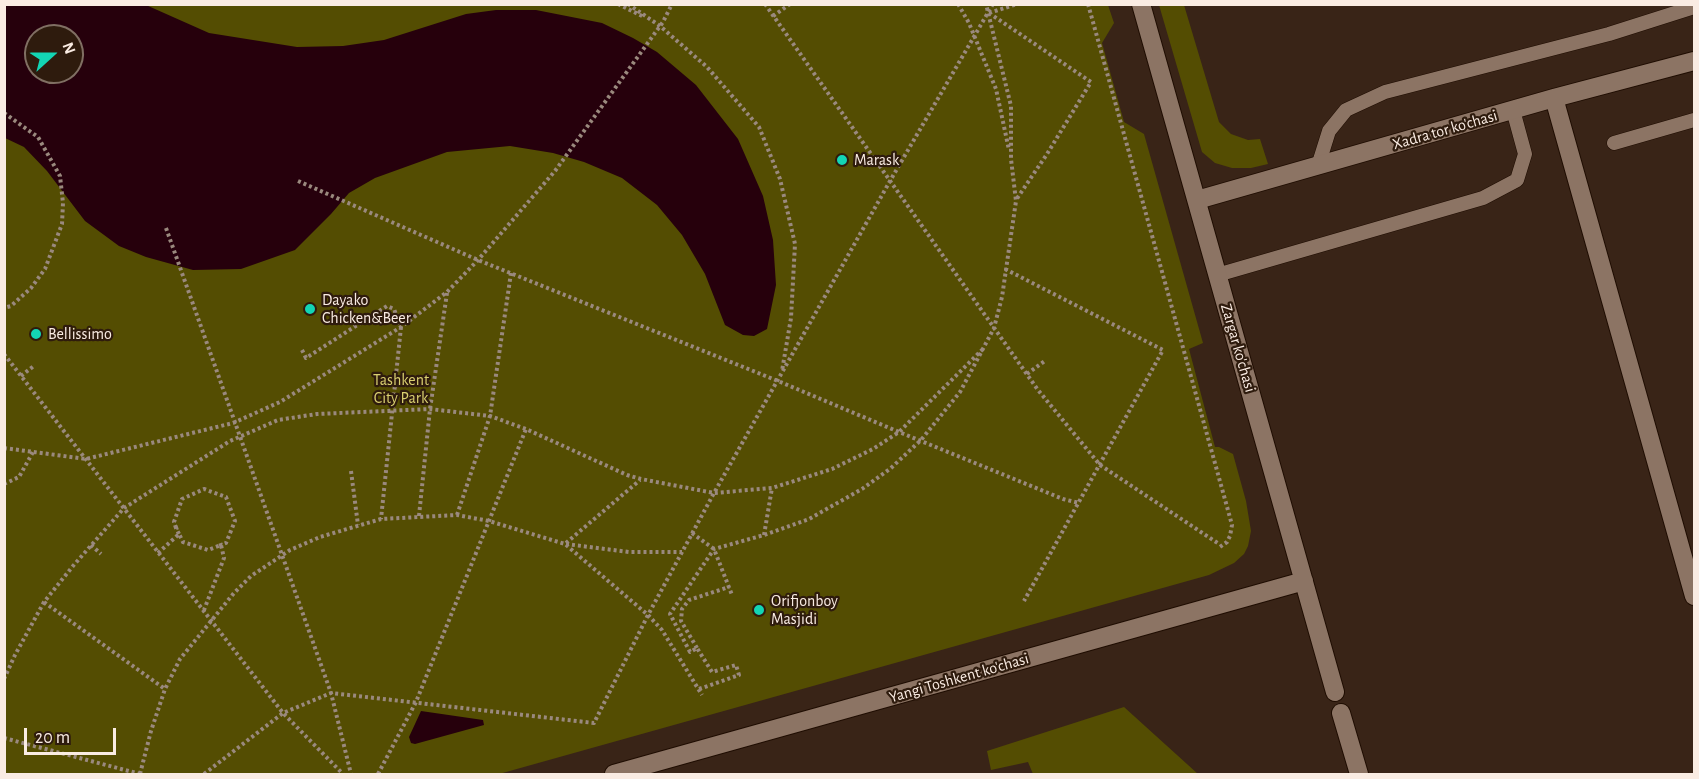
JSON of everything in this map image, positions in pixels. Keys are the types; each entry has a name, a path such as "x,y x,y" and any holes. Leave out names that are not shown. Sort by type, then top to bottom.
{"street":[{"name":"Zargar ko'chasi","path":"1141,4 1335,692"},
{"name":"Xadra tor ko'chasi","path":"1197,200 1554,98 1695,61"},
{"path":"1554,98 1695,596"},
{"name":"Yangi Toshkent ko'chasi","path":"614,774 1304,581"},
{"path":"1341,713 1359,774"}],"lane":[{"path":"1318,166 1329,131 1346,110 1385,92 1695,8"},
{"path":"1217,275 1483,198 1517,180 1525,154 1513,110"},
{"path":"1614,143 1695,120"}],"path":[{"path":"618,4 660,26"},
{"path":"628,4 660,26 707,68 759,127 780,178 795,244 791,318 782,374"},
{"path":"4,448 86,459 234,423 280,402 401,327 447,292 478,260 555,171 660,26 672,4"},
{"path":"765,4 1027,374 1100,465 1219,545 1227,542 1232,525 1088,4"},
{"path":"773,16 790,4"},
{"path":"697,648 690,652 670,614 714,549 809,519 862,489 891,468 921,440 960,392 994,328 1002,297 1016,201 1011,159 996,89 969,23 958,4"},
{"path":"986,4 1011,106 1011,159"},
{"path":"204,774 283,713 331,693 594,723 648,615 714,493 993,4"},
{"path":"988,13 1017,4"},
{"path":"988,13 1091,82 1016,201"},
{"path":"4,112 38,137 60,176 63,203 62,224 45,269 31,288 11,306 4,308"},
{"path":"298,181 478,260 1063,499 1079,503"},
{"path":"166,228 331,693 351,774"},
{"path":"1005,269 1164,350 1024,601"},
{"path":"457,515 490,416 511,273"},
{"path":"419,516 430,409 447,292"},
{"path":"302,350 306,358 387,306 394,309 401,327 381,519"},
{"path":"4,679 44,602 124,508 238,436 278,420 317,414 430,409 490,416 526,429 617,471 641,479 714,493 772,488 832,469 873,449 899,432 985,347"},
{"path":"4,354 283,713 343,774"},
{"path":"1027,374 1046,360"},
{"path":"21,376 35,365"},
{"path":"378,774 416,702 526,429"},
{"path":"4,484 20,477 33,452"},
{"path":"351,471 358,525"},
{"path":"565,544 641,479"},
{"path":"764,535 772,488"},
{"path":"204,489 226,497 235,521 226,543 208,550 183,542 179,534 174,522 182,499 204,489"},
{"path":"4,738 140,774 165,689 180,659 211,619 251,576 281,555 320,537 358,525 381,519 457,515 489,521 565,544 628,552 682,552"},
{"path":"692,533 714,549 732,595"},
{"path":"158,553 179,534"},
{"path":"204,611 224,558 220,544"},
{"path":"565,544 648,615 662,630 702,695"},
{"path":"92,545 101,554"},
{"path":"699,689 739,675 736,665 712,672 681,621 682,609 689,600 729,587"},
{"path":"44,602 165,689"}],"green space":[{"name":"Tashkent City Park","path":"4,5 1108,5 1114,23 1102,43 1124,122 1144,134 1203,343 1189,349 1215,447 1233,454 1246,501 1251,531 1244,554 1234,563 1209,575 499,774 5,774"},
{"path":"1159,5 1184,5 1219,122 1231,134 1248,140 1260,139 1268,164 1251,168 1232,168 1215,163 1202,152"},
{"path":"1124,707 1198,774 1033,774 1028,762 991,770 987,751"}],"shaded area":[{"path":"5,4 146,5 209,33 297,47 343,46 384,40 466,14 496,10 536,10 602,23 657,52 696,85 738,139 763,196 773,240 776,285 767,329 754,336 743,335 725,325 705,274 682,235 657,205 622,178 584,162 553,153 510,146 447,152 375,178 349,193 295,250 241,269 193,270 146,257 119,246 85,221 47,171 24,147 5,138"},
{"path":"421,711 483,720 484,725 415,744 411,743 409,737"}],"place":[{"name":"Marask","path":"842,160"},
{"name":"Dayako Chicken&Beer","path":"310,309"},
{"name":"Bellissimo","path":"36,334"},
{"name":"Orifjonboy Masjidi","path":"759,610"}]}
